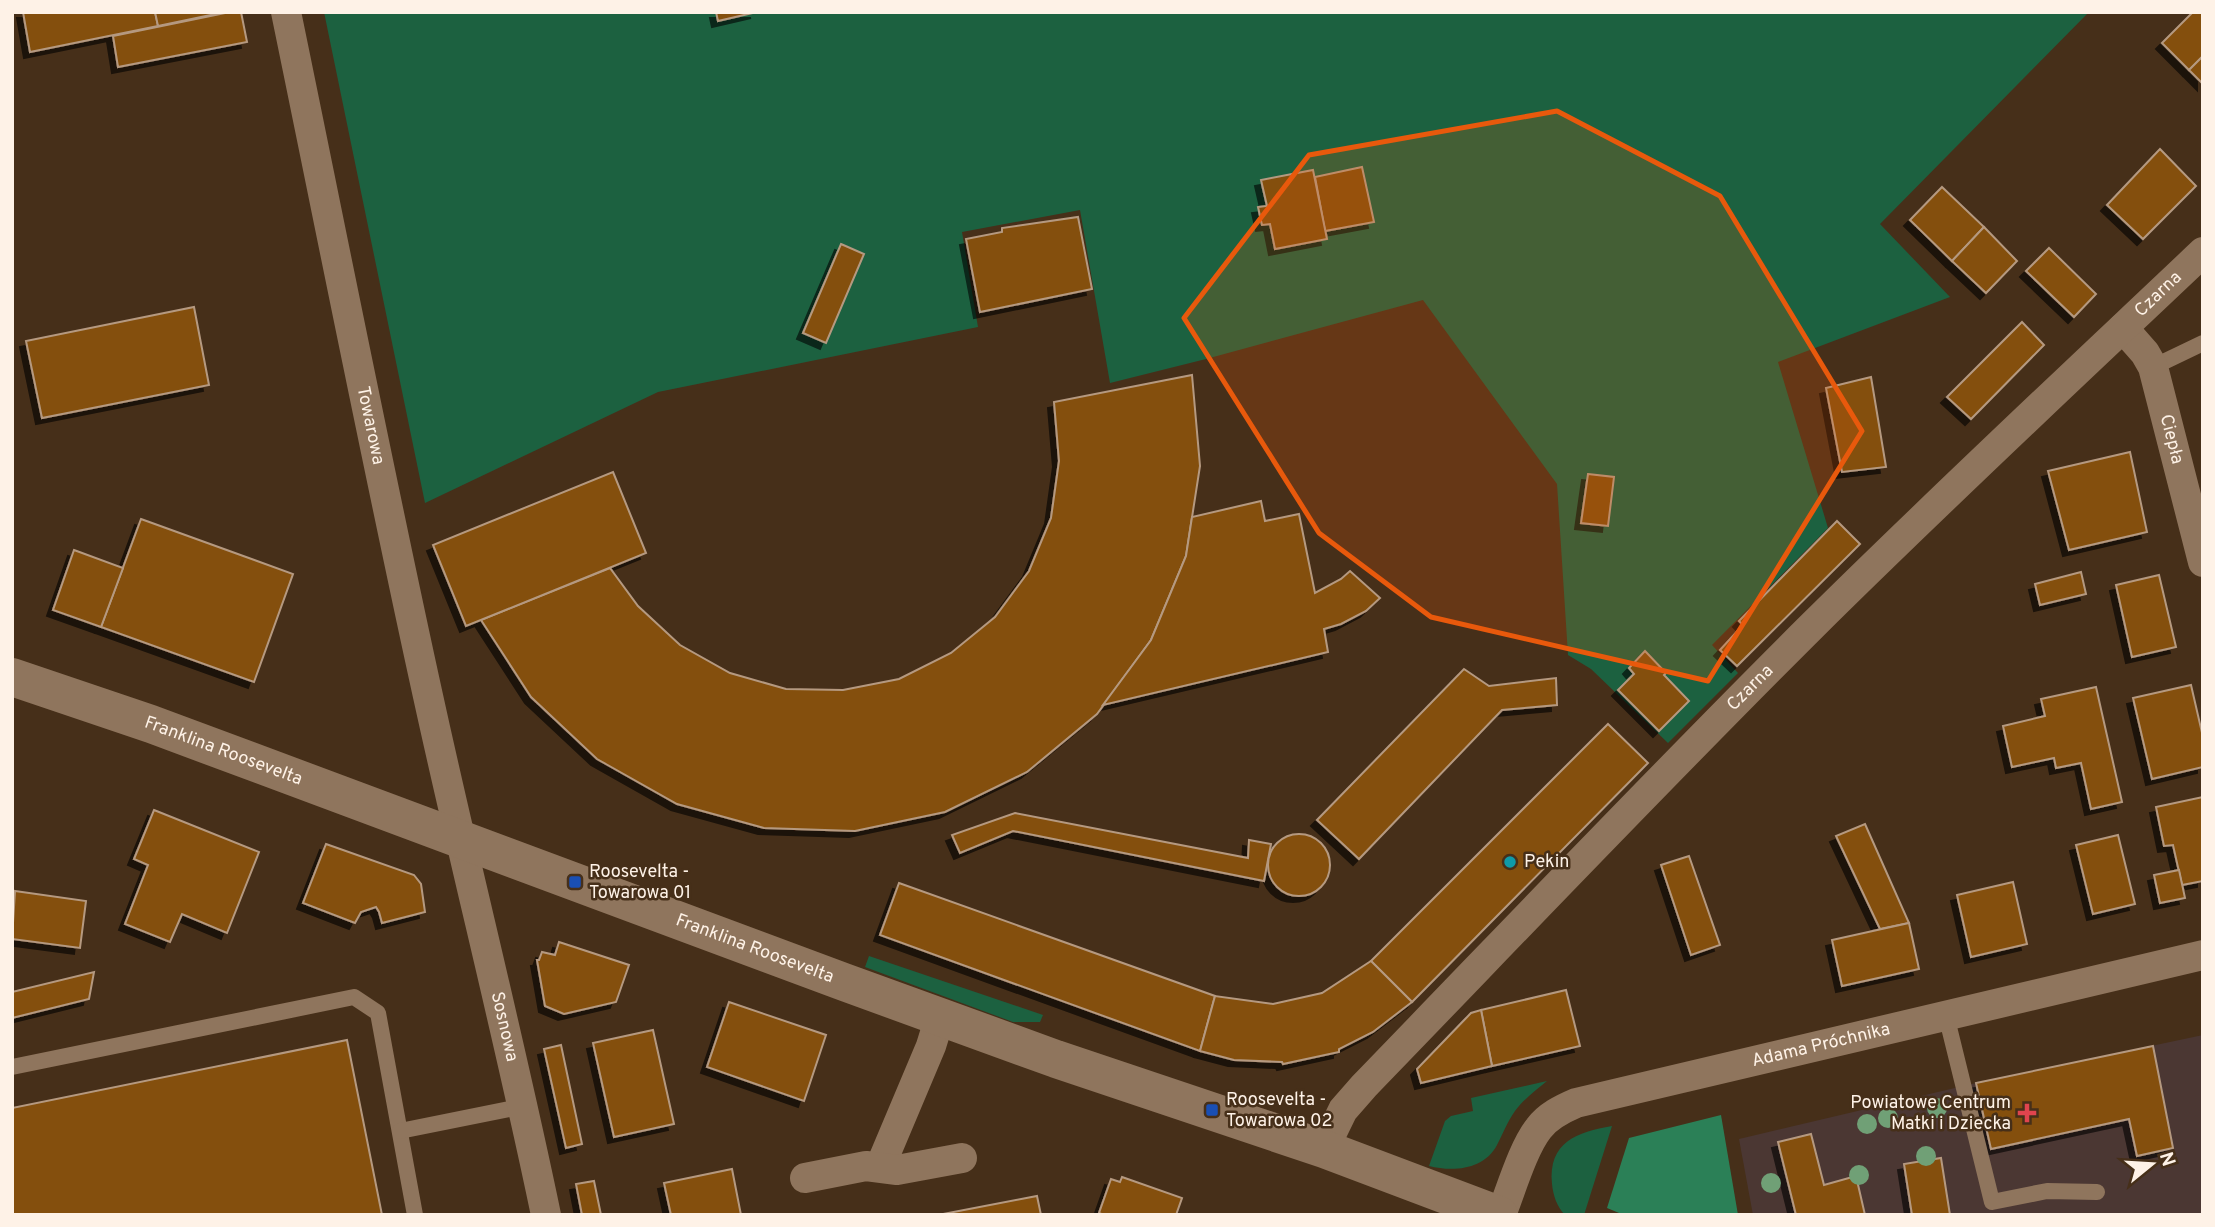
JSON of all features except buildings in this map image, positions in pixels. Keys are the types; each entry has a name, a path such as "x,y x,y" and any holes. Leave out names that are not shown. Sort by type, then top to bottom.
{"street":[{"name":"Towarowa","path":"286,12 460,839"},
{"name":"Czarna","path":"1324,1149 1343,1110 1539,903 1814,625 2203,251"},
{"name":"Ciepła","path":"2123,328 2154,368 2203,562"},
{"name":"Franklina Roosevelta","path":"12,677 151,724 1056,1059 1324,1149 1500,1215"},
{"name":"Sosnowa","path":"460,839 524,1106 546,1215"},
{"name":"Adama Próchnika","path":"1500,1215 1539,1127 1555,1114 1576,1103 2203,955"},
{"path":"880,1167 932,1046 940,1017"},
{"path":"805,1178 866,1166 897,1170 962,1158"}],"lane":[{"path":"2154,368 2203,343"},
{"path":"12,1067 354,997 378,1013 415,1215"},
{"path":"1946,1015 1992,1202 2047,1191 2097,1192"},
{"path":"400,1130 524,1106"}],"highlighted area":[{"path":"1557,111 1720,196 1862,431 1708,681 1431,617 1319,533 1184,318 1309,155"}],"shaded area":[{"name":"Powiatowe Centrum Matki i Dziecka","path":"2203,1035 2203,1215 1753,1215 1739,1139 1976,1083"}],"green space":[{"path":"324,12 2089,12 1880,224 1950,297 1778,362 1828,528 1712,645 1738,673 1668,743 1591,669 1568,655 1557,484 1423,300 1110,383 1080,210 962,232 978,327 658,392 425,503"},
{"path":"869,956 1043,1015 1040,1022 1013,1022 865,967"},
{"path":"1547,1081 1515,1111 1497,1145 1484,1160 1458,1169 1429,1166 1445,1121 1451,1116 1473,1111 1471,1098"},
{"path":"1721,1115 1738,1215 1624,1215 1607,1208 1629,1138"},
{"path":"1612,1126 1584,1215 1565,1215 1554,1197 1552,1170 1555,1158 1567,1142 1577,1136"}],"place":[{"name":"Pekin","path":"1510,862"},
{"name":"Roosevelta - Towarowa 01","path":"575,882"},
{"name":"Roosevelta - Towarowa 02","path":"1212,1110"},
{"name":"Powiatowe Centrum Matki i Dziecka","path":"2027,1113"}]}
